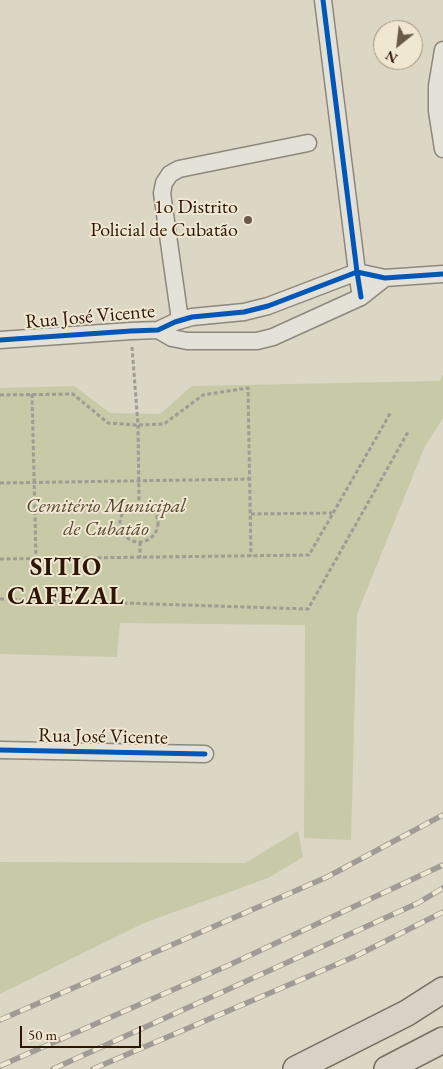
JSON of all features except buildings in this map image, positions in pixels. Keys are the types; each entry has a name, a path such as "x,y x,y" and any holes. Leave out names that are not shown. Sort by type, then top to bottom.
{"highway":[{"path":"296,1069 407,1013 443,990"},
{"path":"387,1069 443,1040"}],"street":[{"path":"323,0 361,298"},
{"path":"443,50 437,86 437,111 443,149"},
{"path":"180,320 162,193 164,183 170,174 179,169 308,143"},
{"path":"357,272 385,278 443,274"},
{"name":"Rua José Vicente","path":"0,340 158,330 180,320 244,312 268,306 357,272"},
{"name":"Rua José Vicente","path":"158,330 172,338 187,342 257,340 273,336 361,298 385,278"},
{"name":"Rua José Vicente","path":"0,750 205,754"}],"path":[{"path":"131,331 138,425 138,503"},
{"path":"0,395 73,394 108,422 138,425 164,424 203,395 248,388 251,556"},
{"path":"32,394 36,558"},
{"path":"0,559 309,555 391,412"},
{"path":"0,599 308,609 408,432"},
{"path":"0,483 250,479"},
{"path":"138,503 151,508 158,519 158,525 152,537 140,542 128,539 124,535 120,523 123,512 133,504 138,503"},
{"path":"251,514 333,513"},
{"path":"140,542 140,558"}],"green space":[{"name":"Cemitério Municipal de Cubatão","path":"443,374 443,418 425,446 357,614 351,840 304,838 305,625 120,623 117,657 0,654 0,388 74,386 110,413 160,414 192,386 440,381"},
{"path":"298,831 303,857 268,878 144,923 0,994 0,862 245,863"}],"railway":[{"path":"0,1020 327,877 443,815"},
{"path":"0,1066 227,966 443,865"},
{"path":"53,1069 418,903 443,888"},
{"path":"93,1069 356,956 443,912"}],"cycle path":[{"path":"323,0 361,297"},
{"path":"0,340 158,330 192,317 244,312 268,306 357,272 385,278 443,274"},
{"path":"0,750 205,754"}],"place":[{"name":"1o Distrito Policial de Cubatão","path":"248,220"}],"district":[{"name":"SITIO CAFEZAL","path":"66,582"}]}
